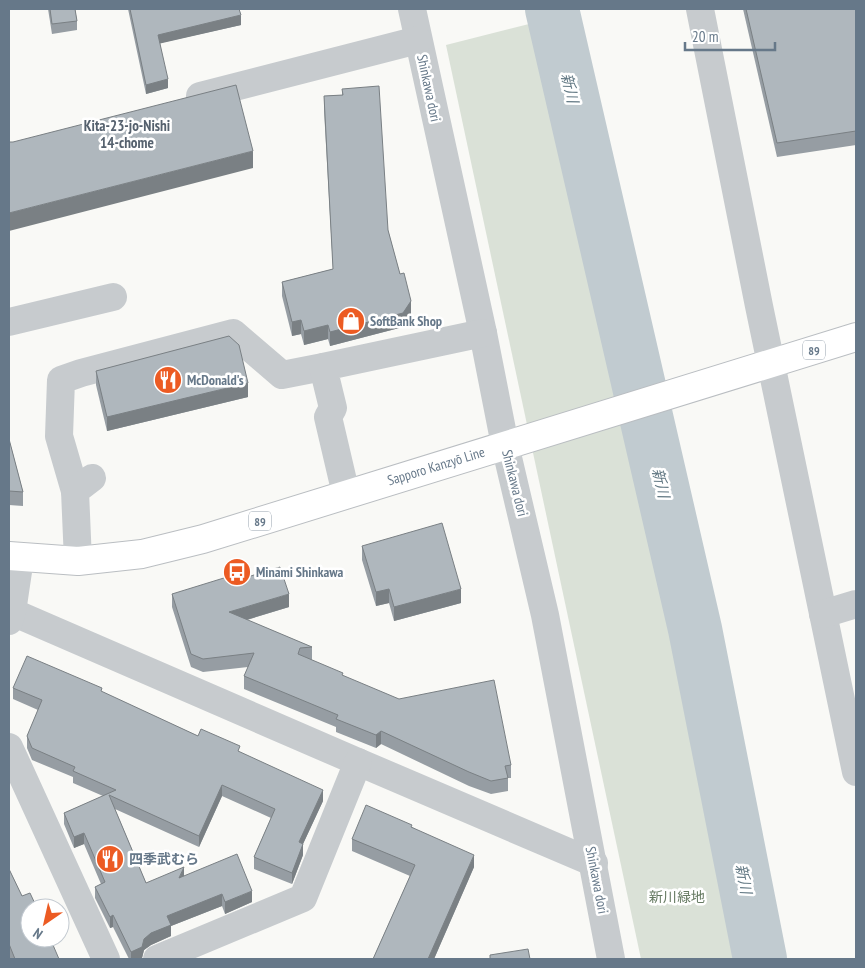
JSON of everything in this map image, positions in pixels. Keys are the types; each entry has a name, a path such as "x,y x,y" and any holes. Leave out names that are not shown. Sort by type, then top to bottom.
{"main road":[{"name":"Sapporo Kanzyō Line","path":"14,557 78,561 142,554 203,539 856,336"}],"street":[{"name":"Shinkawa dori","path":"412,9 483,333 505,445 545,615 594,862 611,959"},
{"path":"700,9 856,772"},
{"path":"179,101 418,40"},
{"path":"9,322 113,297"},
{"path":"78,561 84,484 59,436 61,380 233,333 282,375 483,333"},
{"path":"323,367 333,408 328,417 346,494"},
{"path":"14,557 11,617 594,862"},
{"path":"823,614 856,604"},
{"path":"9,747 106,959"},
{"path":"157,959 302,898 358,762"}],"green space":[{"name":"新川緑地","path":"537,22 740,959 641,959 446,45"}],"building":[{"path":"50,9 75,9 77,21 52,24"},
{"path":"130,9 239,9 241,15 158,35 168,79 146,85"},
{"path":"746,9 856,9 856,131 777,143"},
{"path":"236,85 253,151 9,213 9,142"},
{"path":"379,86 388,230 400,274 404,273 411,301 403,313 330,332 328,325 304,331 301,320 292,322 282,282 333,269 324,96 343,95 342,89"},
{"path":"229,336 239,345 248,383 107,417 96,371"},
{"path":"9,439 23,492 9,491"},
{"path":"442,523 461,589 394,607 389,589 376,592 362,546"},
{"path":"280,567 289,594 229,612 312,647 300,648 298,654 399,699 494,680 511,765 505,766 508,778 491,781 381,731 376,735 336,719 338,715 244,676 254,653 203,659 191,654 172,594 240,573 241,579"},
{"path":"27,656 102,688 101,691 198,736 201,729 240,746 238,751 323,790 299,842 303,844 292,873 254,857 275,809 222,785 199,836 109,795 146,883 184,867 179,878 237,854 252,891 225,902 222,894 167,916 171,925 151,933 144,939 142,947 131,952 113,915 110,917 95,887 105,882 84,833 74,837 64,813 116,790 73,771 75,767 32,748 27,736 42,700 13,688"},
{"path":"366,805 474,855 428,959 373,959 415,865 352,839"},
{"path":"9,869 22,896 30,893 32,898 20,898 20,948 54,948 59,959 15,959 9,944"},
{"path":"528,949 530,959 490,959 490,955"}],"waterway":[{"name":"新川","path":"552,9 695,629 760,959"}],"place":[{"name":"SoftBank Shop","path":"351,321"},
{"name":"McDonald's","path":"168,380"},
{"name":"Minami Shinkawa","path":"237,572"},
{"name":"四季武むら","path":"110,859"}],"district":[{"name":"Kita-23-jo-Nishi 14-chome","path":"127,134"}]}
